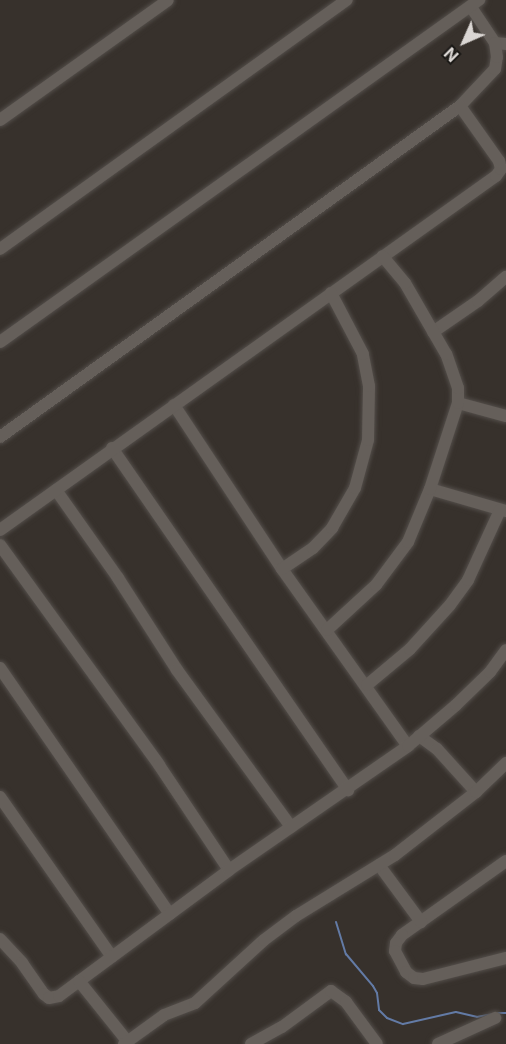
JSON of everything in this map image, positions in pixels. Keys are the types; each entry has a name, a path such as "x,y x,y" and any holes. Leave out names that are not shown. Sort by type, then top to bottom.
{"street":[{"path":"0,120 168,0"},
{"path":"0,249 347,0"},
{"path":"0,342 475,3 500,43 495,69 460,105 0,437"},
{"path":"0,530 496,176 501,169 460,105"},
{"path":"327,630 366,596 408,542 430,489 458,403 454,373 433,332 405,283 382,256"},
{"path":"433,332 478,301 506,277"},
{"path":"282,569 313,548 332,528 355,488 368,440 369,386 363,354 331,293"},
{"path":"458,403 506,416"},
{"path":"174,405 282,569 367,685 408,746"},
{"path":"112,448 348,790"},
{"path":"367,685 410,649 450,605 468,580 503,510 430,489"},
{"path":"56,490 118,578 177,670 291,827"},
{"path":"0,545 159,765 229,870"},
{"path":"0,939 49,998 59,996 229,870 348,790 408,746 490,672 506,650"},
{"path":"0,668 170,914"},
{"path":"419,736 436,750 476,792"},
{"path":"79,981 126,1043 164,1016 195,1003 264,940 296,916 379,865 476,792 506,763"},
{"path":"0,797 112,957"},
{"path":"506,861 421,922 396,943 399,961 406,972 414,978 423,979 506,958"},
{"path":"379,865 421,922"},
{"path":"250,1044 288,1023 331,991 346,1002 377,1044"},
{"path":"438,1044 495,1018"}],"waterway":[{"path":"336,922 346,954 373,986 377,993 379,1010 387,1018 403,1024 456,1012 477,1017 492,1014"},
{"path":"498,1013 506,1013"}]}
